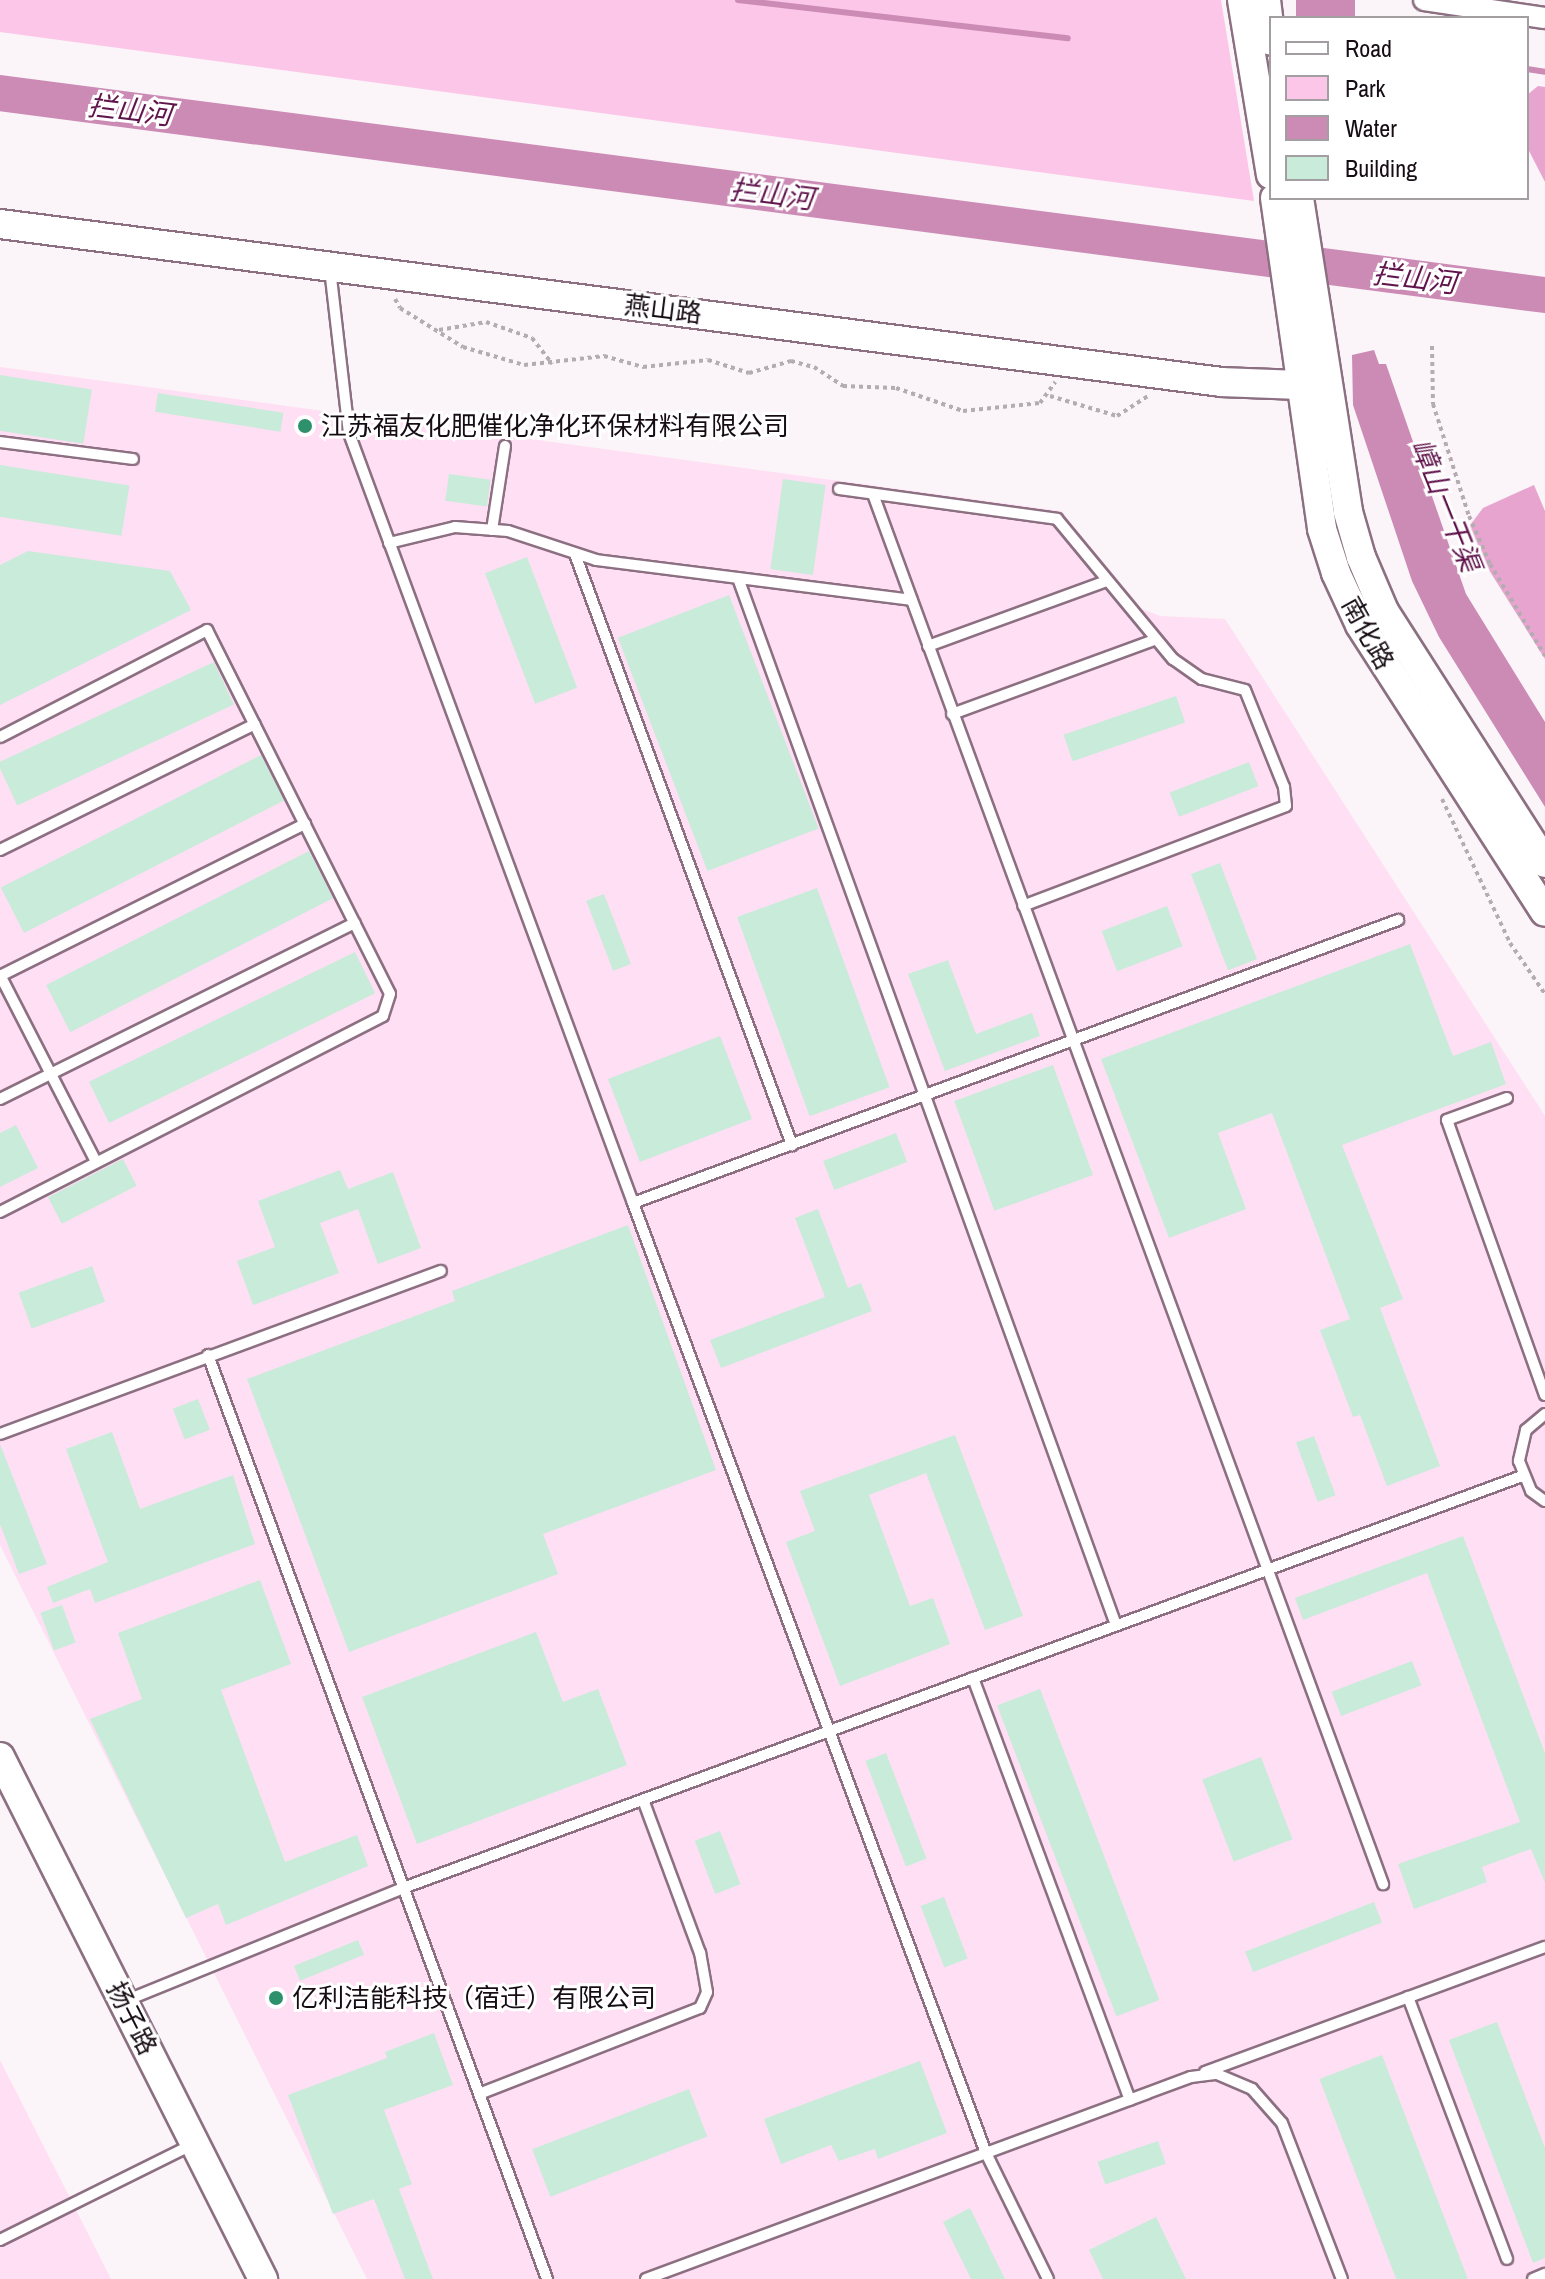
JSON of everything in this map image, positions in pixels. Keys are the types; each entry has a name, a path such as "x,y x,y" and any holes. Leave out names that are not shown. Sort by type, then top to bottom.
{"street":[{"path":"1242,0 1269,163"},
{"path":"1266,0 1269,25"},
{"path":"1424,0 1545,18"},
{"path":"1275,200 1303,316"},
{"path":"1299,200 1303,316"},
{"name":"燕山路","path":"0,224 1166,375 1313,385"},
{"name":"南化路","path":"1303,316 1313,385 1322,529 1360,625 1545,912"},
{"name":"南化路","path":"1313,385 1348,512 1384,611 1545,863"},
{"name":"扬子路","path":"0,1757 263,2279"}],"lane":[{"path":"330,266 349,433 986,2153 1048,2279"},
{"path":"0,442 133,459"},
{"path":"492,530 505,446"},
{"path":"839,489 1057,519 1154,640 1194,675 1245,690 1284,787 1286,806 1023,906"},
{"path":"873,494 1383,1884"},
{"path":"389,543 455,527 492,530 536,538 575,554 911,600"},
{"path":"575,554 792,1145"},
{"path":"738,578 1116,1625"},
{"path":"928,646 1107,581"},
{"path":"0,737 207,630 390,994 383,1016 0,1212"},
{"path":"952,714 1154,640"},
{"path":"0,850 255,724"},
{"path":"96,1162 0,976 305,824"},
{"path":"633,1203 1398,920"},
{"path":"0,1099 355,923"},
{"path":"1507,1098 1447,1120 1545,1395"},
{"path":"0,1434 441,1271"},
{"path":"208,1355 547,2279"},
{"path":"1545,1414 1526,1430 1520,1445 1522,1476 1545,1501"},
{"path":"123,2001 403,1888 1522,1476"},
{"path":"973,1678 1130,2100"},
{"path":"479,2094 700,2008 707,1992 700,1953 643,1800"},
{"path":"646,2279 1545,1947"},
{"path":"1408,1997 1507,2259"},
{"path":"1191,2077 1217,2074 1236,2080 1270,2107 1282,2123 1341,2278"},
{"path":"0,2240 195,2143"},
{"path":"1533,2279 1545,2274"}],"path":[{"path":"384,273 400,308 463,347 500,362 552,364 604,356 643,367 708,360 749,373 791,361 814,367 843,386 896,388 963,411 1040,403 1050,396 1063,361"},
{"path":"439,330 486,322 532,338 552,364"},
{"path":"1432,346 1433,404 1469,516 1490,564 1545,656"},
{"path":"1050,396 1117,416 1132,410 1166,375"},
{"path":"1436,788 1510,943 1545,994"}],"shaded area":[{"path":"1538,86 1545,87 1545,182 1529,151 1529,93"},
{"path":"0,367 1061,511 1142,609 1160,616 1225,619 1545,1116 1545,2279 367,2279 0,1545"},
{"path":"1534,485 1545,511 1545,659 1465,532 1483,508"},
{"path":"0,2060 111,2279 0,2279"}],"green space":[{"path":"0,0 1221,0 1254,201 0,32"}],"water":[{"path":"1296,0 1355,0 1355,16 1296,16"},
{"path":"1374,350 1379,364 1386,364 1466,594 1545,722 1545,807 1439,637 1412,581 1353,405 1352,355"}],"building":[{"path":"0,375 92,390 83,444 0,431"},
{"path":"158,393 283,413 280,432 155,412"},
{"path":"0,465 129,485 121,536 0,517"},
{"path":"449,474 491,480 487,507 445,501"},
{"path":"783,479 826,485 813,575 770,569"},
{"path":"28,551 170,571 191,610 0,705 0,565"},
{"path":"527,557 577,688 535,704 485,573"},
{"path":"729,595 819,828 707,871 618,638"},
{"path":"214,662 234,705 17,806 0,769 0,762"},
{"path":"1176,696 1185,722 1073,761 1063,735"},
{"path":"261,755 284,800 24,933 1,888"},
{"path":"1249,762 1258,786 1179,817 1170,792"},
{"path":"309,851 333,898 70,1032 46,985"},
{"path":"1220,863 1257,959 1228,970 1191,874"},
{"path":"817,888 890,1087 810,1116 737,917"},
{"path":"604,894 631,964 613,971 586,901"},
{"path":"1167,906 1182,946 1117,971 1102,931"},
{"path":"1410,944 1453,1056 1491,1042 1506,1084 1342,1145 1403,1299 1380,1308 1440,1466 1387,1486 1360,1415 1353,1417 1320,1330 1350,1319 1272,1113 1218,1133 1246,1209 1169,1238 1101,1059"},
{"path":"355,952 375,993 109,1123 89,1082"},
{"path":"948,960 976,1034 1032,1013 1040,1036 945,1071 908,974"},
{"path":"720,1036 752,1119 640,1162 608,1079"},
{"path":"1053,1065 1093,1175 994,1211 954,1101"},
{"path":"16,1125 38,1168 0,1187 0,1133"},
{"path":"896,1133 907,1162 834,1190 823,1161"},
{"path":"123,1159 137,1186 62,1224 48,1197"},
{"path":"340,1170 348,1189 393,1172 421,1248 378,1264 358,1209 320,1223 339,1273 253,1305 237,1261 275,1247 258,1201"},
{"path":"818,1209 848,1288 861,1283 872,1311 721,1368 710,1340 825,1297 795,1218"},
{"path":"628,1225 716,1470 543,1534 558,1574 349,1652 247,1379 455,1301 452,1291"},
{"path":"92,1266 105,1302 32,1328 19,1293"},
{"path":"198,1399 210,1430 185,1439 173,1409"},
{"path":"112,1432 140,1509 233,1475 255,1544 95,1603 90,1589 53,1603 47,1587 108,1562 66,1449"},
{"path":"955,1435 1023,1616 985,1630 926,1473 869,1495 910,1606 933,1598 950,1644 840,1686 786,1542 815,1531 800,1491"},
{"path":"1314,1436 1336,1495 1318,1502 1296,1442"},
{"path":"0,1444 47,1564 19,1574 0,1524"},
{"path":"1463,1536 1545,1753 1545,1883 1531,1849 1482,1867 1487,1882 1414,1909 1398,1864 1520,1822 1427,1573 1303,1620 1295,1598"},
{"path":"260,1580 291,1664 221,1690 285,1862 357,1835 368,1866 226,1925 218,1904 186,1918 90,1719 142,1699 118,1633"},
{"path":"62,1605 76,1643 54,1650 40,1613"},
{"path":"536,1632 563,1702 598,1689 627,1765 417,1844 362,1697"},
{"path":"1412,1661 1421,1685 1341,1716 1332,1692"},
{"path":"1040,1689 1159,2000 1116,2016 997,1705"},
{"path":"886,1753 926,1858 906,1866 865,1761"},
{"path":"1261,1757 1293,1839 1234,1862 1202,1780"},
{"path":"720,1831 740,1884 715,1894 695,1841"},
{"path":"944,1897 968,1959 944,1968 921,1906"},
{"path":"1374,1902 1382,1923 1253,1972 1245,1951"},
{"path":"358,1940 364,1955 300,1981 294,1966"},
{"path":"1497,2022 1545,2148 1545,2258 1533,2263 1449,2040"},
{"path":"434,2033 453,2085 384,2110 412,2184 399,2189 433,2279 405,2279 374,2199 333,2214 288,2095 387,2058 385,2052"},
{"path":"1382,2055 1468,2278 1396,2279 1319,2079"},
{"path":"920,2061 947,2133 878,2159 875,2149 839,2161 831,2145 781,2164 764,2119"},
{"path":"689,2089 707,2137 550,2197 532,2149"},
{"path":"1158,2141 1166,2164 1105,2185 1097,2162"},
{"path":"970,2208 1005,2279 971,2279 943,2222"},
{"path":"1156,2217 1186,2279 1103,2279 1089,2250"}],"waterway":[{"path":"738,0 1068,38"},
{"path":"1529,69 1545,72"},
{"name":"拦山河","path":"0,93 1545,295"}],"place":[{"name":"江苏福友化肥催化净化环保材料有限公司","path":"305,426"},
{"name":"亿利洁能科技（宿迁）有限公司","path":"276,1998"}],"water label":[{"name":"嶂山一干渠","path":"1446,505"}]}
